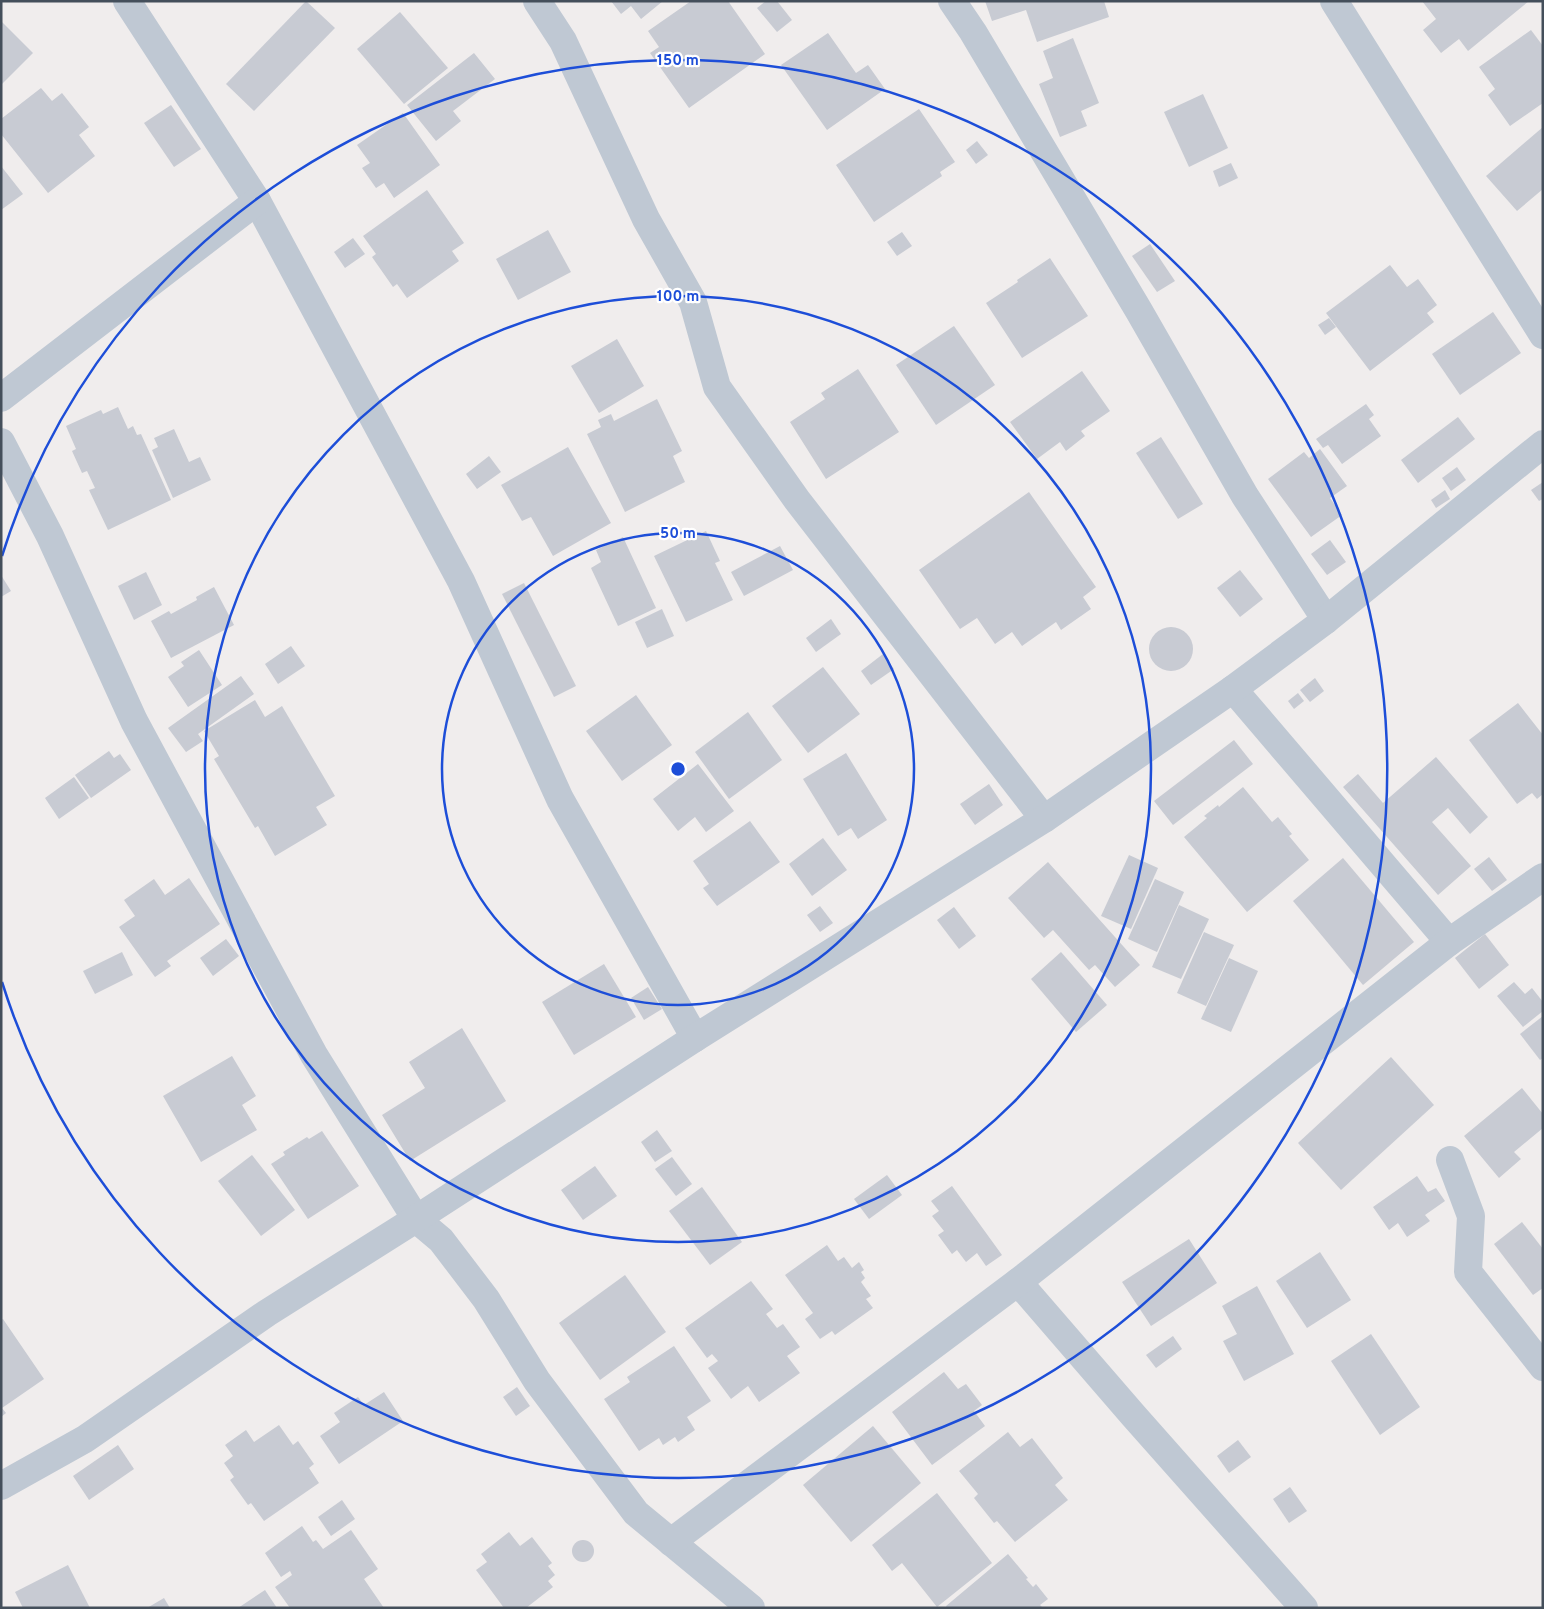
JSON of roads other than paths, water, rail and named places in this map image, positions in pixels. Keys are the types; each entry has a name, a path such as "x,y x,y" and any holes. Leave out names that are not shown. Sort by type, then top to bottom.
{"street":[{"path":"127,1 257,201 460,582 560,799 694,1038"},
{"path":"537,1 563,42 646,219 693,302 717,387 797,500 1044,819"},
{"path":"952,1 973,32 1246,496 1326,620"},
{"path":"1334,1 1543,334"},
{"path":"1,398 257,201"},
{"path":"1,442 50,536 134,721 314,1055 416,1219 441,1240 486,1299 536,1381 636,1513 751,1608"},
{"path":"1,1486 85,1439 267,1313 416,1219 694,1038 1044,819 1233,689 1326,620 1543,444"},
{"path":"1233,689 1449,942"},
{"path":"671,1542 1018,1282 1449,942 1543,877"},
{"path":"1450,1160 1471,1216 1468,1272 1540,1358"},
{"path":"1018,1282 1304,1608"}]}
